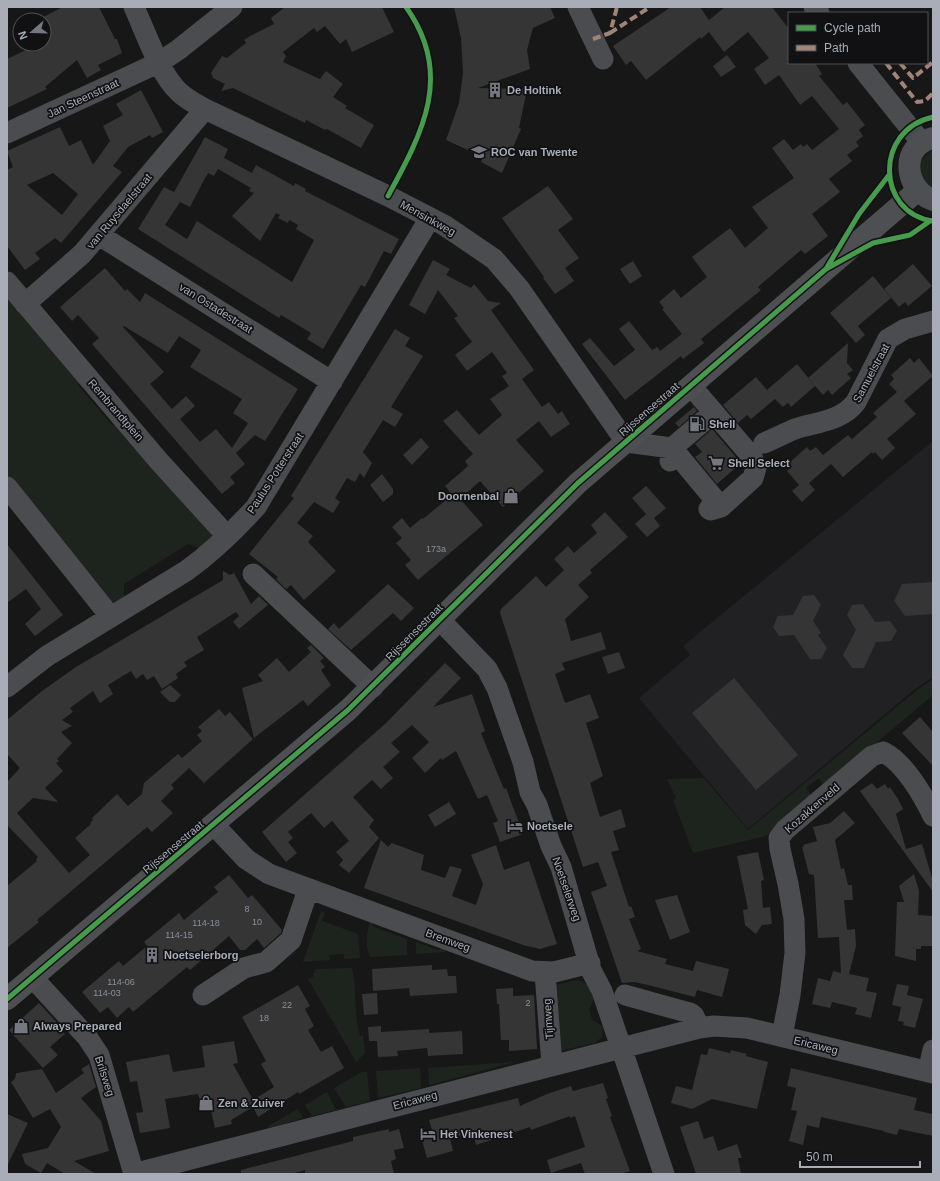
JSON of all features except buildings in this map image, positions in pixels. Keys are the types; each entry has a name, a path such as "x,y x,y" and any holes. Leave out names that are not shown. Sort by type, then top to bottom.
{"main road":[{"path":"925,196 911,181 909,170 911,159 915,151 928,141"},
{"name":"Rijssensestraat","path":"7,999 214,825 373,687 578,483 691,386 925,196"}],"street":[{"name":"Mensinkweg","path":"134,7 160,62 178,92 205,109 388,196 430,218 463,237 494,259 519,288 626,442"},
{"name":"Jan Steenstraat","path":"7,133 160,62 178,50 232,7"},
{"path":"578,7 603,59"},
{"path":"859,64 928,141"},
{"name":"van Ruysdaelstraat","path":"25,304 82,254 205,109"},
{"name":"Paulus Potterstraat","path":"7,687 47,656 200,561 256,506 430,218"},
{"name":"van Ostadestraat","path":"99,235 332,382"},
{"name":"Rembrandtplein","path":"7,282 158,460 227,536"},
{"name":"Samuelstraat","path":"764,443 794,430 840,416 849,411 856,402 888,339 905,329 933,321"},
{"path":"691,386 752,456 756,468 753,478 721,507 711,510 704,507 675,474 670,459 672,448 713,413"},
{"path":"626,442 672,448"},
{"path":"10,498 110,616"},
{"path":"253,574 373,687"},
{"name":"Noetselerweg","path":"440,620 487,668 497,688 523,762 530,792 538,805 551,846 562,871 590,963 602,991 664,1174"},
{"name":"Kozakkenveld","path":"782,1036 790,995 795,953 794,919 779,838 785,830 872,756 883,752 891,756 912,780 933,816"},
{"name":"Bremweg","path":"214,825 253,865 269,874 308,890 532,971 545,973 563,971 590,963"},
{"path":"203,995 244,968 266,962 288,944 291,940 308,890"},
{"name":"Tijmweg","path":"545,973 552,1065"},
{"name":"Brilsweg","path":"32,977 93,1045 104,1066 133,1174"},
{"path":"625,994 690,1013 694,1016 699,1028"},
{"name":"Ericaweg","path":"133,1174 699,1028 731,1027 782,1036 930,1072"},
{"path":"930,1072 933,1050"}],"shaded area":[{"path":"933,150 933,188 924,179 920,169 923,159"},
{"path":"7,290 80,378 78,385 112,425 120,425 214,529 213,541 203,550 188,544 124,584 124,599 115,603 105,599 7,476"},
{"path":"933,441 933,677 915,689 748,829 639,698 690,655 683,646"},
{"path":"933,679 933,695 825,786 819,778 806,788 813,797 766,836 693,853 673,800 676,798 667,779 704,778 748,830 916,691"},
{"path":"321,911 325,913 322,921 358,934 360,958 344,959 344,954 329,955 330,960 303,962"},
{"path":"370,922 374,927 407,939 407,955 371,957 367,949 367,935"},
{"path":"416,942 438,950 445,948 446,952 416,954"},
{"path":"352,968 355,985 358,1028 360,1036 363,1035 365,1053 356,1062 308,979 313,977 315,969"},
{"path":"578,980 589,985 594,999 589,1010 592,1019 603,1027 602,1037 595,1043 555,1052 551,986"},
{"path":"515,1062 430,1085 429,1085 428,1068"},
{"path":"420,1068 421,1088 378,1098 376,1071"},
{"path":"362,1072 367,1072 370,1101 346,1107 334,1088"},
{"path":"327,1092 336,1110 312,1116 305,1105"},
{"path":"298,1109 303,1118 269,1128 268,1126"}],"marked path":[{"path":"593,39 610,33 617,7"},
{"path":"610,33 650,7"},
{"path":"901,64 913,78 933,62"},
{"path":"887,64 917,102 925,101 933,93"}],"cycle path":[{"path":"388,196 401,172 422,126 428,103 431,79 428,56 420,32 406,7"},
{"path":"933,117 914,125 900,138 892,154 890,171 892,188 901,203 914,215 933,221"},
{"path":"826,269 859,214 889,175"},
{"path":"7,999 348,710 578,483 826,269 873,243 910,235 930,221"}],"place":[{"name":"De Holtink","path":"495,90"},
{"name":"ROC van Twente","path":"479,152"},
{"name":"Shell","path":"697,424"},
{"name":"Shell Select","path":"716,463"},
{"name":"Doornenbal","path":"511,496"},
{"name":"Noetsele","path":"515,826"},
{"name":"Noetselerborg","path":"152,955"},
{"name":"Always Prepared","path":"21,1026"},
{"name":"Zen & Zuiver","path":"206,1103"},
{"name":"Het Vinkenest","path":"428,1134"}]}
